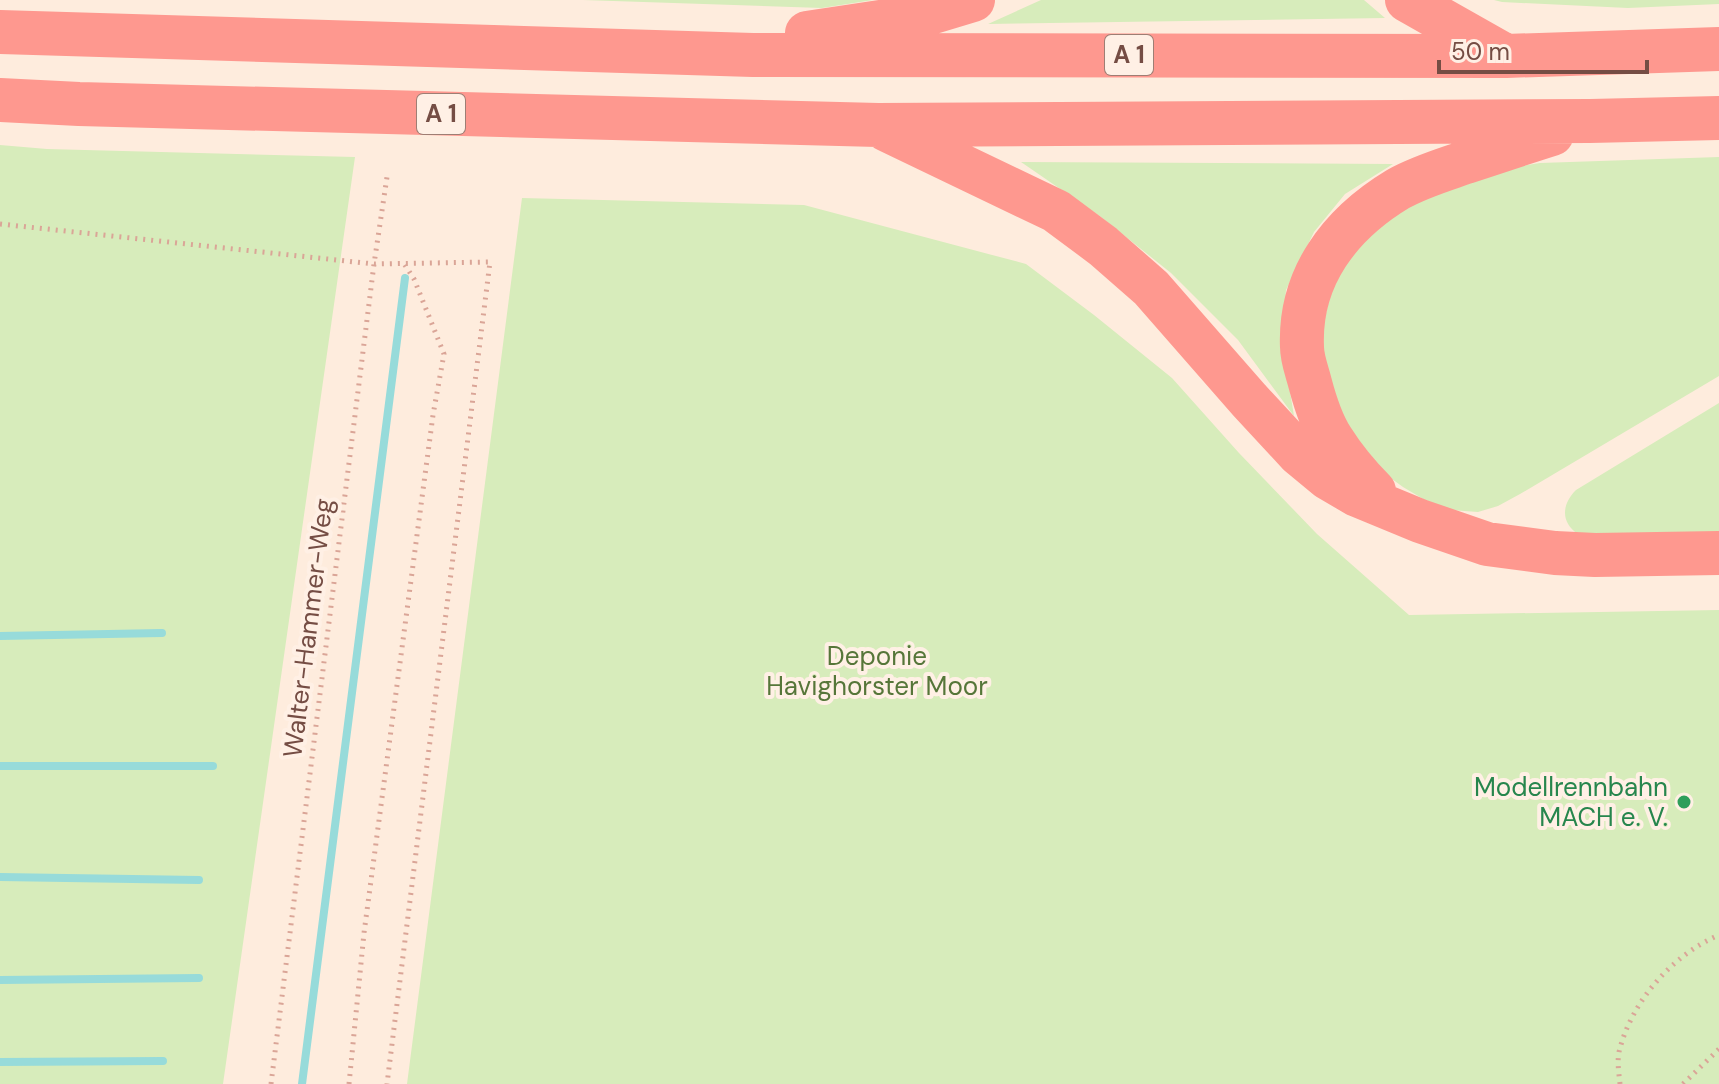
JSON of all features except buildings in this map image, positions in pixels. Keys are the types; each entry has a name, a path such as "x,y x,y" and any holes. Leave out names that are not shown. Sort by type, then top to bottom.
{"highway":[{"path":"753,55 808,32 920,16 973,0"},
{"path":"1407,0 1506,56"},
{"name":"A 1","path":"0,32 753,55 1506,56 1719,49"},
{"name":"A 1","path":"0,100 878,125 1719,118"},
{"path":"1393,509 1350,466 1330,437 1317,409 1302,349 1309,292 1321,264 1347,229 1377,202 1402,187 1433,173 1590,121"},
{"path":"878,125 1056,211 1103,246 1151,288 1299,454 1328,478 1357,495 1487,544 1595,555 1719,553"}],"path":[{"name":"Walter-Hammer-Weg","path":"271,1084 387,177"},
{"path":"0,224 374,264 490,262 387,1084"},
{"path":"349,1084 366,917 433,415 444,354 414,279 403,262"},
{"path":"1620,1084 1618,1055 1641,1002 1676,963 1703,942 1719,935"},
{"path":"1683,1084 1719,1049"}],"green space":[{"path":"583,0 873,0 822,8"},
{"path":"1041,0 1364,0 1385,18 988,24"},
{"path":"1494,0 1719,0 1719,4 1628,8"},
{"path":"0,145 47,149 355,157 223,1084 0,1084"},
{"path":"1719,157 1719,376 1520,494 1478,512 1435,506 1403,487 1381,471 1350,434 1317,352 1336,270 1397,207 1500,169 1540,163"},
{"path":"1021,162 1393,164 1345,194 1314,232 1286,290 1282,343 1294,416 1238,340 1171,273 1101,217"},
{"name":"Deponie Havighorster Moor","path":"522,198 804,205 1026,264 1172,378 1317,534 1409,615 1719,610 1719,1084 407,1084"},
{"path":"1719,403 1719,534 1578,534 1572,529 1565,513 1568,501 1576,490"}],"waterway":[{"path":"302,1084 405,278"},
{"path":"0,636 162,633"},
{"path":"0,766 213,766"},
{"path":"0,877 199,880"},
{"path":"0,980 199,978"},
{"path":"0,1062 163,1061"}],"place":[{"name":"Modellrennbahn MACH e. V.","path":"1684,802"}]}
